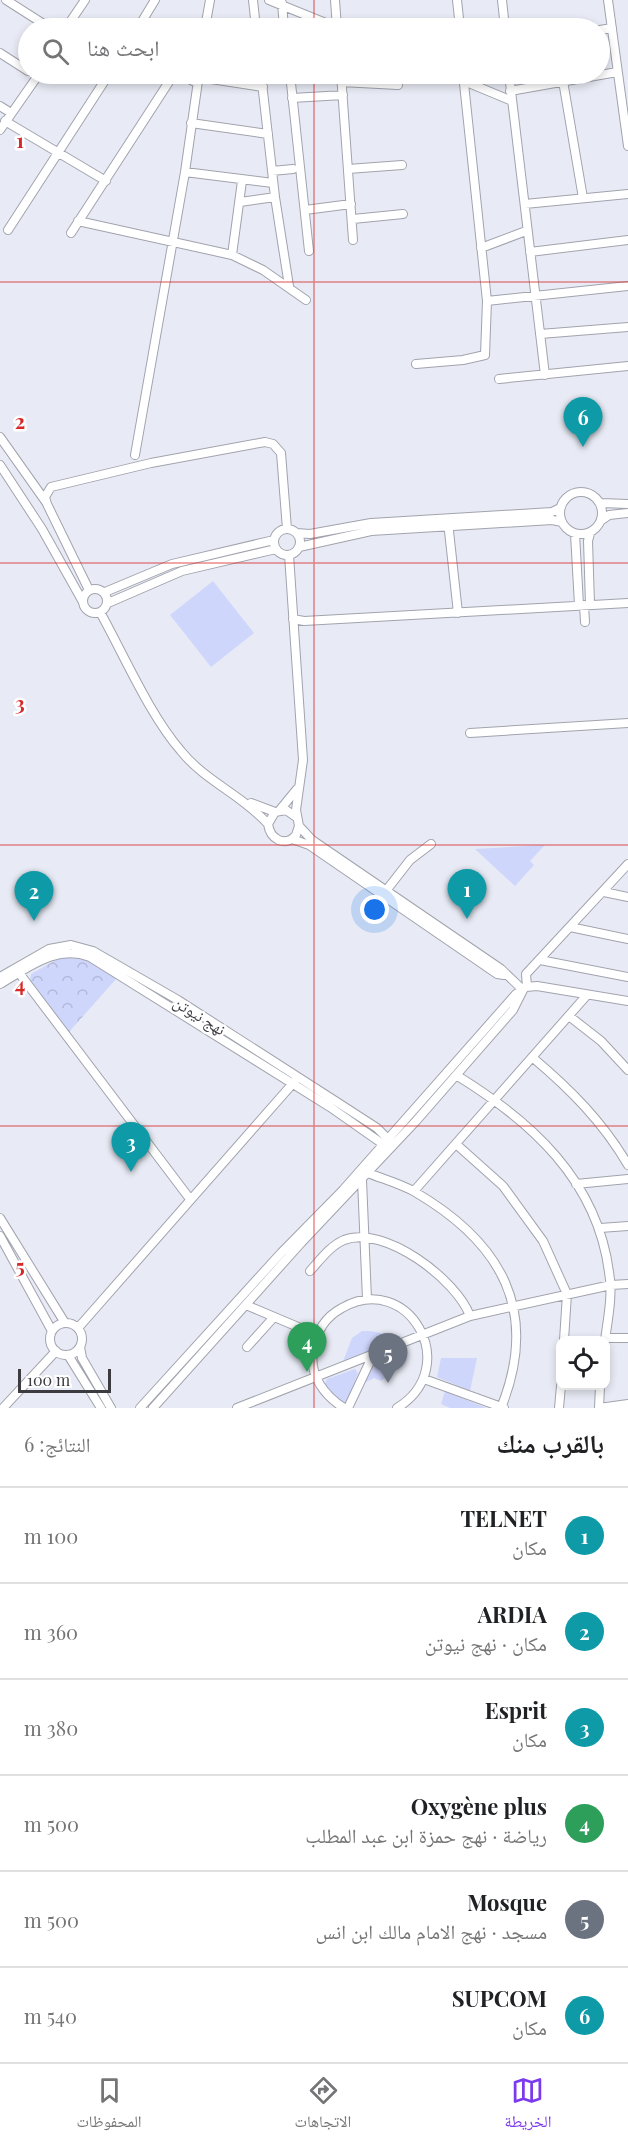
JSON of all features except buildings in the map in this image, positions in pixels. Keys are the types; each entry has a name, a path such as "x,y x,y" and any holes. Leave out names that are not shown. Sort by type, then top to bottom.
{"street":[{"path":"6,0 34,18"},
{"path":"73,18 85,0"},
{"path":"144,18 155,0"},
{"path":"207,18 210,0"},
{"path":"253,0 255,18"},
{"path":"269,0 282,2 316,18"},
{"path":"335,0 337,18"},
{"path":"457,0 459,18"},
{"path":"504,0 505,18"},
{"path":"608,0 628,146"},
{"path":"282,2 284,18"},
{"path":"0,53 18,65"},
{"path":"610,73 617,72"},
{"path":"0,130 29,84"},
{"path":"8,230 103,84"},
{"path":"71,233 168,84"},
{"path":"135,455 185,172 197,84"},
{"path":"241,84 263,87"},
{"path":"263,84 273,183 289,286"},
{"path":"291,84 309,250"},
{"path":"342,84 353,240"},
{"path":"390,84 398,85"},
{"path":"416,364 463,360 485,355 487,302 465,84"},
{"path":"478,84 512,101"},
{"path":"510,84 545,375"},
{"path":"510,91 547,84"},
{"path":"564,84 583,198"},
{"path":"292,98 343,95"},
{"path":"0,106 10,113"},
{"path":"5,121 106,181"},
{"path":"191,123 268,134"},
{"path":"348,169 402,165"},
{"path":"272,171 292,169"},
{"path":"185,172 242,181 273,183"},
{"path":"232,255 242,181"},
{"path":"525,204 628,194"},
{"path":"240,202 275,196"},
{"path":"305,210 351,204"},
{"path":"352,219 403,214"},
{"path":"78,221 232,255 289,286 306,300"},
{"path":"481,248 526,231"},
{"path":"530,252 628,240"},
{"path":"487,302 628,286"},
{"path":"540,334 628,327"},
{"path":"498,379 628,366"},
{"path":"0,437 47,504 89,590"},
{"path":"47,504 45,496 51,487 151,463 265,442 279,447 281,453 287,529"},
{"path":"0,465 42,529 88,611 100,612"},
{"path":"585,622 575,534 562,522 559,516 560,508 568,496 578,492 588,493 601,503 604,511 602,520"},
{"path":"601,503 628,504"},
{"path":"289,555 299,547 371,531 448,521 552,512 560,508"},
{"path":"584,605 590,533 609,514 628,513"},
{"path":"275,545 278,532 287,529 310,534 371,523 552,520 562,522"},
{"path":"448,521 458,613"},
{"path":"297,533 299,547"},
{"path":"575,534 590,533"},
{"path":"100,612 108,603 182,571 275,545"},
{"path":"105,592 172,564 275,545 289,555"},
{"path":"289,555 303,760 296,817 299,826 312,840 384,892"},
{"path":"89,590 100,589 105,592 108,603"},
{"path":"83,602 89,590"},
{"path":"293,619 304,621 628,603"},
{"path":"100,612 166,731 181,752 202,772 244,800 268,824 271,836 278,841 292,839 309,845 414,912 497,974 504,975 525,988 628,1001"},
{"path":"470,733 628,723"},
{"path":"268,824 299,785"},
{"path":"244,800 277,811 292,813 296,817"},
{"path":"292,839 299,826"},
{"path":"384,892 419,850 431,844"},
{"path":"140,1408 456,1075 517,1005 525,988 525,975 628,864"},
{"path":"604,892 628,897"},
{"path":"570,927 628,939"},
{"name":"نهج نيوتن","path":"0,984 49,949 67,948 80,953 99,961 295,1081 389,1144"},
{"path":"540,960 628,977"},
{"path":"17,971 190,1198"},
{"name":"نهج نيوتن","path":"0,977 17,971"},
{"path":"153,1408 365,1176 492,1019 525,988"},
{"path":"414,1191 587,995"},
{"path":"569,1016 601,1041 628,1070"},
{"path":"532,1057 565,1084 595,1116 628,1165"},
{"path":"456,1075 496,1099 545,1142 576,1184 600,1227 610,1285 606,1336"},
{"path":"78,1328 295,1081"},
{"path":"456,1144 503,1186 543,1241 567,1294 564,1336"},
{"path":"365,1176 414,1191 474,1238 504,1279 515,1306 518,1335 516,1358 502,1408 424,1379"},
{"path":"365,1176 367,1299"},
{"path":"576,1184 628,1179"},
{"path":"0,1218 65,1323 78,1328"},
{"path":"600,1227 628,1226"},
{"path":"0,1236 52,1331 50,1340 56,1351 68,1355 102,1408"},
{"path":"310,1271 340,1242 351,1238 366,1239 399,1249 430,1268 462,1299 470,1316"},
{"path":"237,1408 470,1316 610,1285 628,1284"},
{"path":"373,1355 346,1408 322,1389 316,1376 312,1354 316,1335 333,1312 351,1302 367,1299 396,1305 408,1313 423,1334 428,1355 424,1379 416,1393 397,1408"},
{"path":"246,1305 316,1335"},
{"path":"247,1347 274,1317"},
{"path":"52,1331 65,1323"},
{"path":"78,1328 82,1341 80,1347 82,1358 111,1408"},
{"path":"610,1339 628,1338"},
{"path":"68,1355 80,1347"},
{"path":"3,1408 56,1351"},
{"path":"560,1408 561,1390"},
{"path":"600,1390 599,1408 628,1404"}],"green space":[{"path":"213,581 254,633 211,667 170,615"},
{"path":"545,845 530,861 534,865 515,886 475,849"},
{"path":"61,957 88,960 117,978 69,1032 30,980 31,974"},
{"path":"362,1331 380,1333 394,1343 342,1364 352,1338"},
{"path":"394,1354 397,1359 392,1371 381,1381 374,1378 362,1384 378,1360"},
{"path":"441,1358 477,1358 470,1391 437,1377"},
{"path":"355,1369 358,1373 347,1403 344,1403 327,1390 325,1383 327,1379"},
{"path":"445,1391 486,1408 450,1408 441,1404"}],"place":[{"name":"SUPCOM","path":"583,447"},
{"name":"TELNET","path":"467,919"},
{"name":"ARDIA","path":"34,921"},
{"name":"Esprit","path":"131,1172"},
{"name":"Oxygène plus","path":"307,1372"},
{"name":"Mosque","path":"388,1383"}]}
